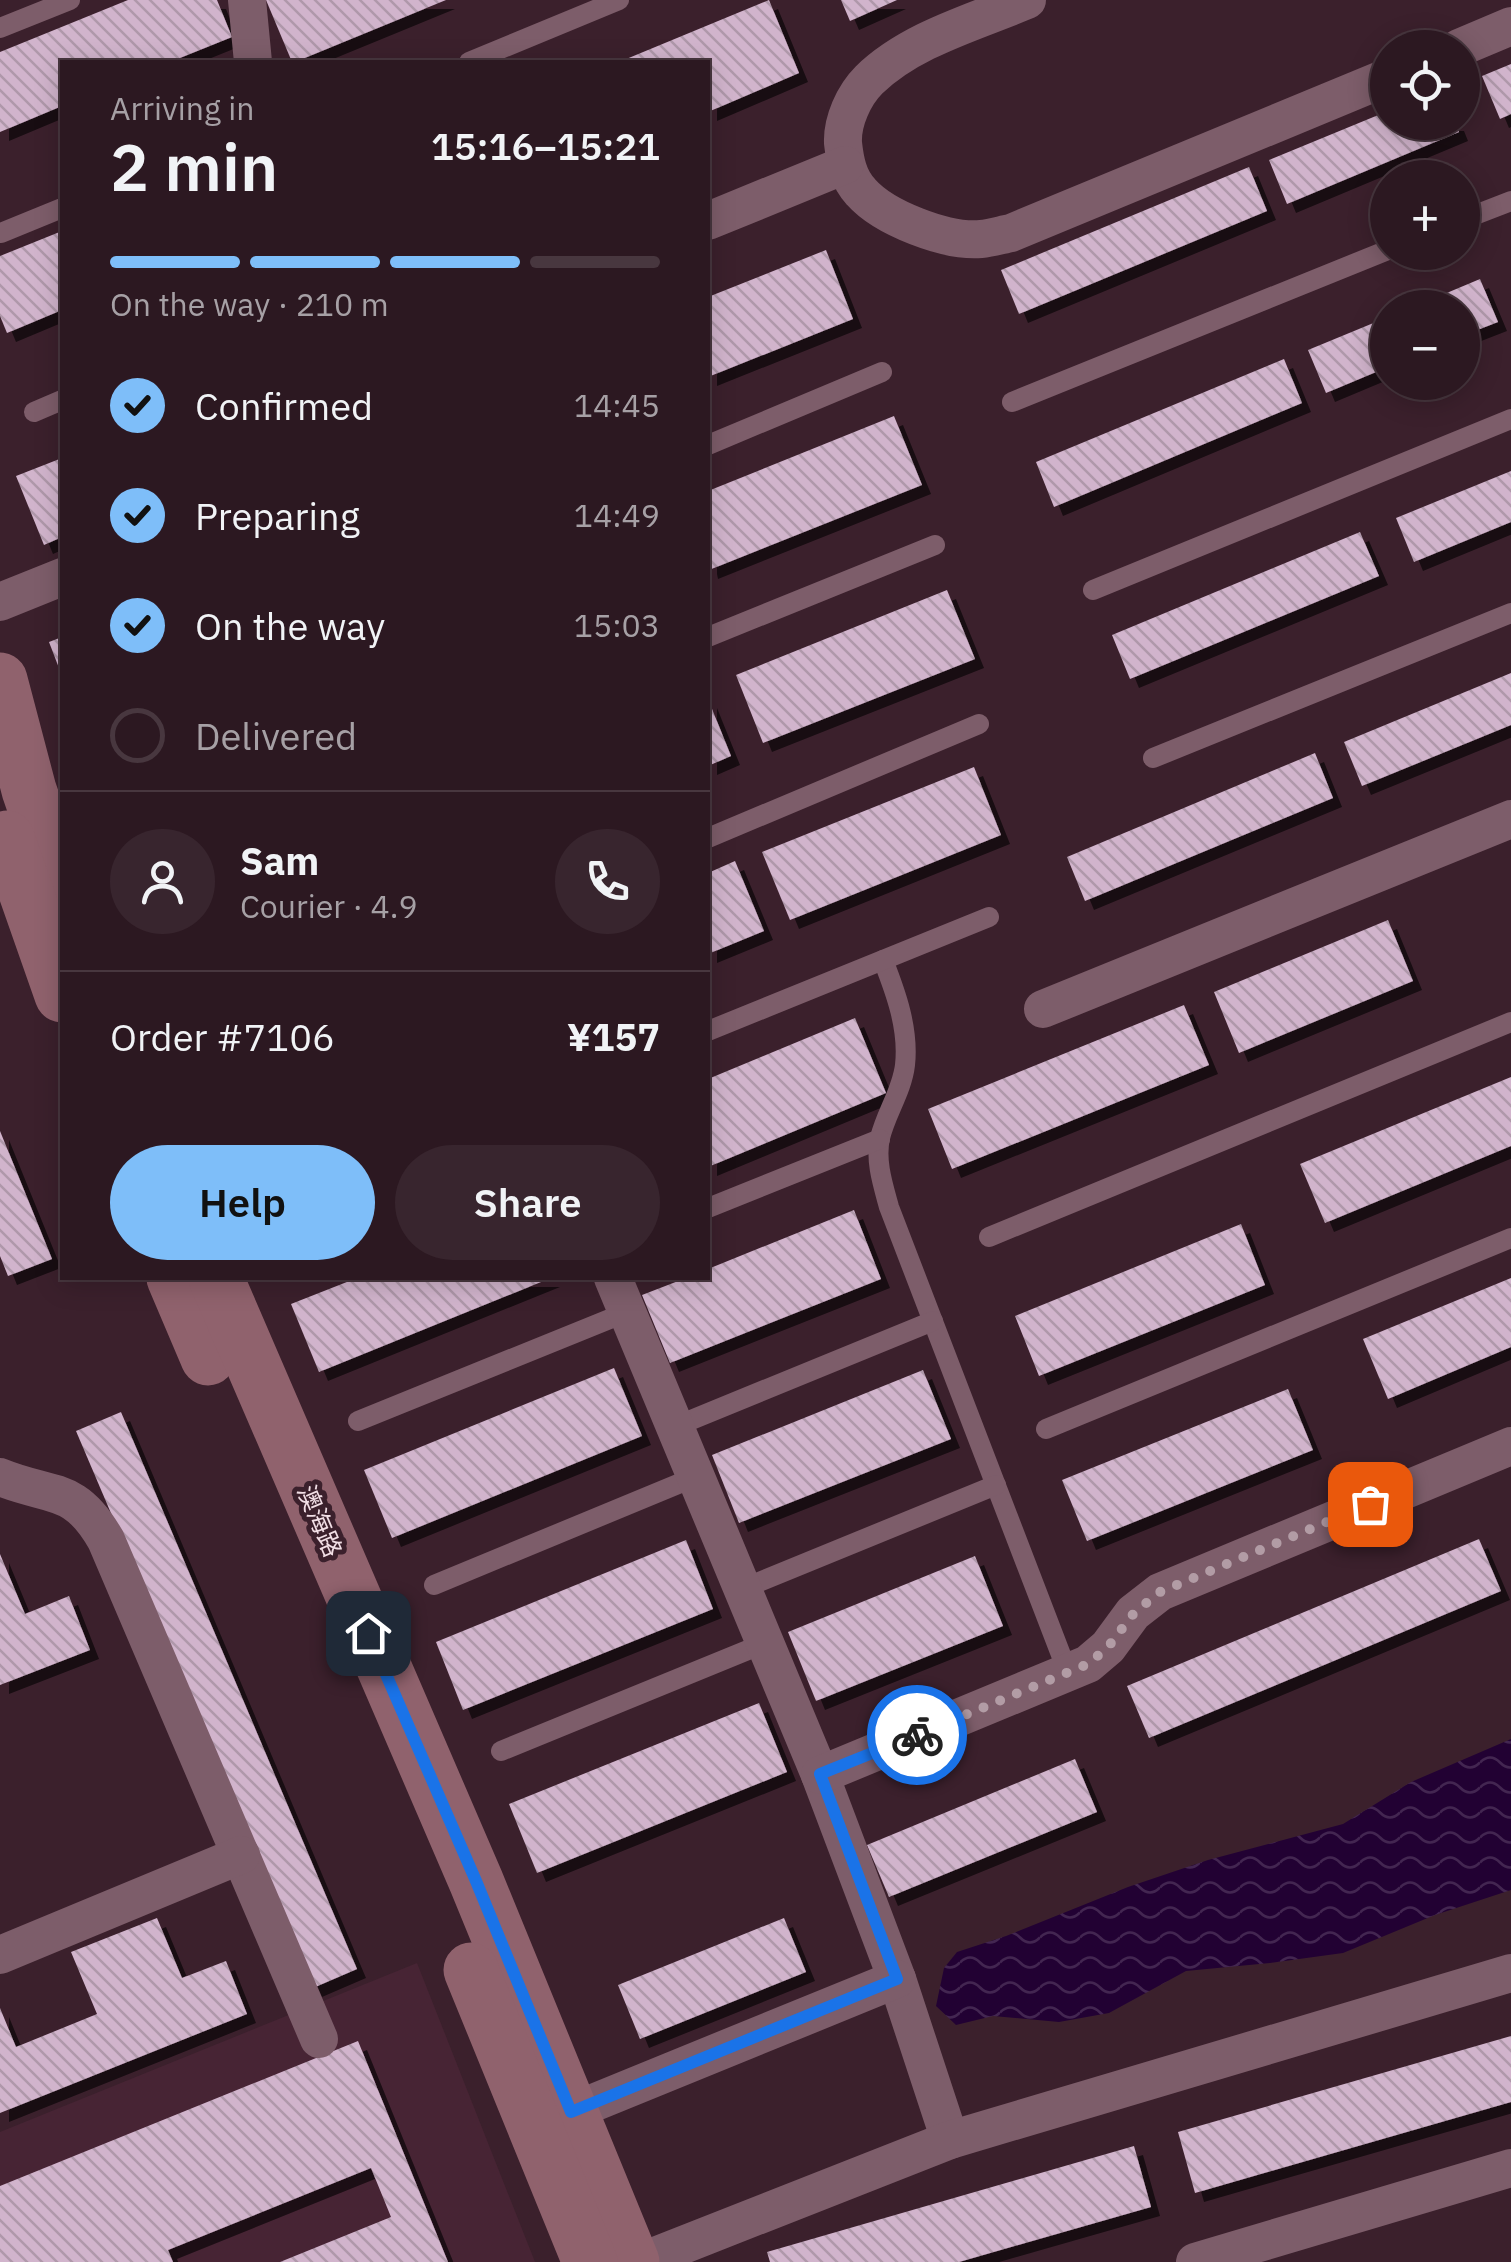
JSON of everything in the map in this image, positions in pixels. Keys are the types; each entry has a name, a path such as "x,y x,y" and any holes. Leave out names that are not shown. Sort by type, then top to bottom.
{"main road":[{"path":"0,680 29,790 60,880"},
{"path":"0,816 60,990"},
{"name":"澳海路","path":"195,1281 476,1881 632,2262"},
{"name":"澳海路","path":"195,1281 590,2262"}],"street":[{"path":"246,0 253,60"},
{"path":"1028,0 926,42 894,60 867,82 852,105 842,132 845,165 860,192 888,214 943,235 979,240 1011,233 1370,84"},
{"path":"1480,39 1511,26"},
{"path":"710,220 845,165"},
{"path":"0,602 60,578"},
{"path":"1043,1009 1507,833"},
{"path":"620,1294 820,1774 897,1979 950,2140"},
{"path":"820,1774 1088,1664 1108,1647 1134,1613 1160,1592 1511,1446"},
{"path":"0,1477 72,1500 94,1518 319,2038"},
{"path":"0,1955 242,1855"},
{"path":"640,2262 730,2246 950,2140 1511,1973"},
{"path":"571,2112 897,1979"},
{"path":"1195,2262 1511,2168"}],"lane":[{"path":"0,28 70,0"},
{"path":"474,60 620,0"},
{"path":"1480,213 1511,201"},
{"path":"0,234 60,209"},
{"path":"1012,402 1370,257"},
{"path":"710,443 882,372"},
{"path":"34,412 60,401"},
{"path":"1092,590 1511,419"},
{"path":"710,636 934,544"},
{"path":"1153,758 1511,612"},
{"path":"710,837 979,724"},
{"path":"710,1030 989,917"},
{"path":"884,960 904,1028 905,1066 880,1140 880,1171 889,1207 1068,1673"},
{"path":"988,1236 1511,1022"},
{"path":"710,1207 880,1140"},
{"path":"1046,1429 1511,1238"},
{"path":"358,1421 620,1294"},
{"path":"674,1427 933,1321"},
{"path":"434,1585 695,1477"},
{"path":"742,1590 996,1485"},
{"path":"501,1752 765,1644"}],"shaded area":[{"path":"417,1963 535,2262 0,2262 0,2132"}],"water":[{"path":"1511,1739 1511,1890 1435,1915 1343,1953 1186,1971 1109,2013 1059,2022 993,2016 956,2025 936,2006 944,1968 957,1952 1208,1860 1343,1824 1411,1782"}],"building":[{"path":"128,0 217,0 232,37 175,60 60,60 60,107 0,132 0,52"},
{"path":"266,0 446,0 300,60 291,60"},
{"path":"769,0 799,73 710,111 710,60 624,60"},
{"path":"841,0 897,0 850,21"},
{"path":"1511,64 1511,114 1500,119 1482,76"},
{"path":"1370,118 1370,140 1440,140 1392,160 1370,160 1370,169 1287,204 1269,160"},
{"path":"1249,167 1267,211 1019,314 1001,270"},
{"path":"60,232 60,311 7,333 0,316 0,256"},
{"path":"826,250 853,319 710,376 710,296"},
{"path":"1480,279 1498,322 1480,329 1480,290 1454,290"},
{"path":"1370,324 1370,375 1326,393 1308,350"},
{"path":"1284,359 1302,403 1054,507 1036,462"},
{"path":"894,416 922,485 710,570 710,490"},
{"path":"60,459 60,538 44,545 16,476"},
{"path":"1511,471 1511,522 1414,562 1396,518"},
{"path":"1360,532 1379,576 1130,679 1112,635"},
{"path":"947,590 975,659 763,743 736,675"},
{"path":"60,638 60,671 49,642"},
{"path":"1511,673 1511,725 1362,786 1344,742"},
{"path":"710,704 731,756 710,765"},
{"path":"1315,753 1333,798 1085,901 1067,857"},
{"path":"974,767 1001,835 790,920 762,852"},
{"path":"735,861 764,931 710,953 710,872"},
{"path":"1388,920 1413,981 1239,1053 1214,992"},
{"path":"1184,1005 1209,1065 952,1169 928,1109"},
{"path":"855,1018 886,1093 710,1166 710,1078"},
{"path":"1511,1077 1511,1146 1325,1223 1300,1164"},
{"path":"0,1131 52,1259 8,1276 0,1256"},
{"path":"854,1210 881,1279 670,1363 642,1295 681,1280 710,1280 710,1268"},
{"path":"1241,1224 1265,1285 1039,1376 1015,1316"},
{"path":"1511,1278 1511,1347 1388,1399 1363,1339"},
{"path":"352,1280 546,1280 319,1372 291,1304"},
{"path":"614,1368 642,1436 392,1538 364,1470"},
{"path":"923,1370 951,1439 739,1523 712,1455"},
{"path":"1288,1389 1313,1450 1087,1541 1062,1480"},
{"path":"121,1412 357,1969 313,1988 76,1431"},
{"path":"1479,1539 1501,1591 1149,1738 1127,1686"},
{"path":"686,1540 713,1609 463,1710 436,1642"},
{"path":"0,1554 25,1614 69,1596 90,1650 0,1685"},
{"path":"975,1556 1003,1626 816,1701 788,1632"},
{"path":"759,1703 787,1772 537,1873 509,1804"},
{"path":"1075,1759 1097,1812 889,1897 867,1845"},
{"path":"157,1918 182,1978 226,1961 247,2014 0,2113 0,2008 16,2047 97,2014 71,1952"},
{"path":"784,1918 806,1972 640,2039 618,1985"},
{"path":"1511,2036 1511,2102 1195,2193 1178,2132"},
{"path":"358,2041 448,2262 280,2262 391,2217 371,2168 168,2250 173,2262 0,2262 0,2186"},
{"path":"1134,2146 1151,2207 959,2262 770,2262 767,2252"}],"way so far":[{"path":"917,1735 1088,1664 1108,1647 1134,1613 1160,1592 1370,1504"}],"route":[{"path":"368,1633 571,2112 897,1979 820,1774 917,1735"}]}
